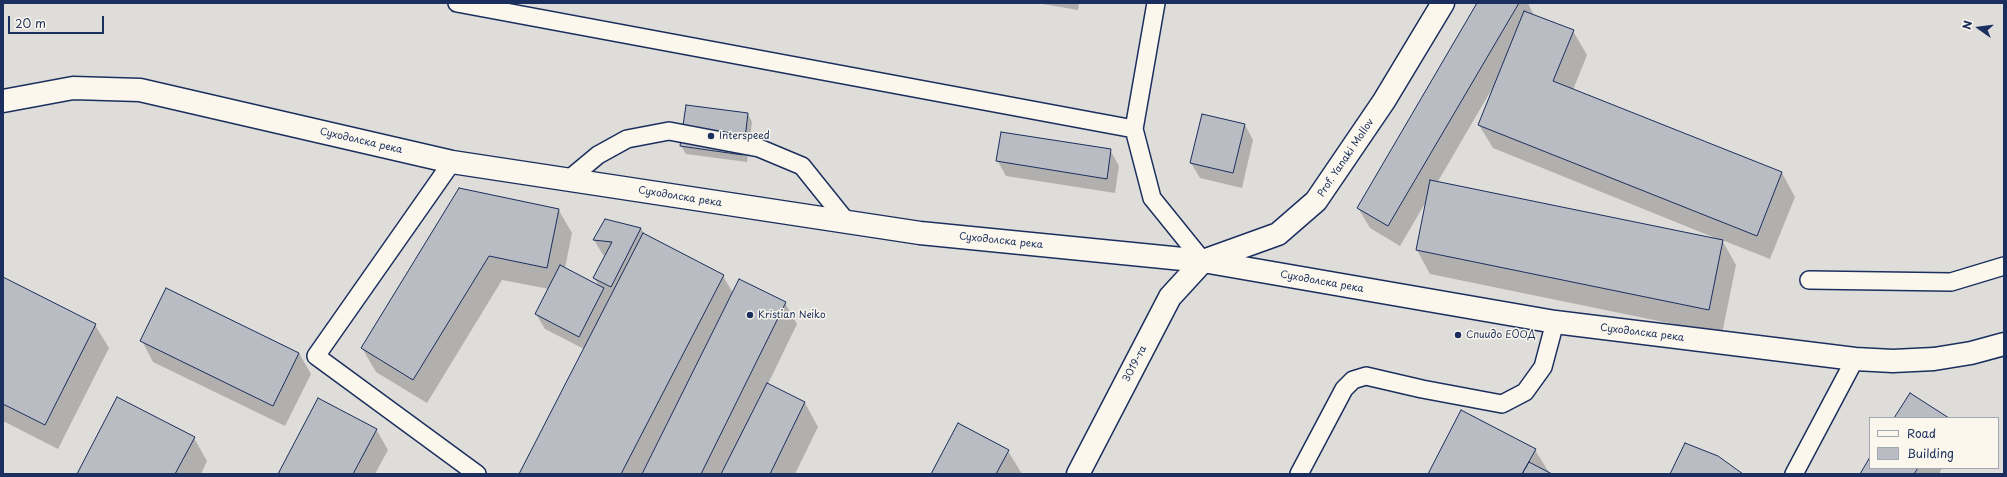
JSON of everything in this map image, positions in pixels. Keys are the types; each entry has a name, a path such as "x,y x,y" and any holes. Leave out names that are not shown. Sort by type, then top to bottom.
{"street":[{"name":"Prof. Yanaki Mollov","path":"1203,261 1278,234 1316,201 1384,101 1443,3"},
{"name":"Суходолска река","path":"3,101 72,88 140,90 452,162 920,233 1203,261 1555,322 1855,359 1893,361 1934,359 1971,353 2004,344"},
{"name":"3019-та","path":"1078,474 1170,297 1203,261"}],"lane":[{"path":"457,3 1134,129"},
{"path":"1156,3 1134,129 1152,198 1203,261"},
{"path":"568,180 598,155 627,138 669,131 759,148 802,166 847,222"},
{"path":"452,162 316,356 476,474"},
{"path":"1809,280 1951,282 2004,266"},
{"path":"1299,474 1344,389 1353,380 1366,376 1422,389 1502,404 1525,392 1543,367 1555,322"},
{"path":"1794,474 1855,359"}],"shaded area":[{"path":"3,3 2004,3 2004,474 3,474"}],"building":[{"path":"1477,3 1519,3 1388,226 1357,208"},
{"path":"1524,11 1574,30 1553,81 1782,172 1757,236 1478,125"},
{"path":"686,105 748,113 743,155 680,146"},
{"path":"1202,114 1245,124 1233,173 1190,163"},
{"path":"1001,132 1111,149 1107,179 996,161"},
{"path":"1430,180 1723,240 1709,310 1416,250"},
{"path":"459,188 559,209 547,268 489,256 413,380 361,348"},
{"path":"605,219 641,228 611,287 593,278 612,242 593,240"},
{"path":"643,233 724,275 621,474 519,474"},
{"path":"560,265 604,288 579,337 535,314"},
{"path":"3,277 96,324 45,425 3,404"},
{"path":"739,279 786,302 701,474 642,474"},
{"path":"166,288 299,353 273,406 140,341"},
{"path":"767,383 805,402 770,474 721,474"},
{"path":"1910,393 1947,417 1895,417"},
{"path":"117,397 195,437 175,474 77,474"},
{"path":"318,398 377,429 353,474 278,474"},
{"path":"1461,410 1536,449 1522,474 1428,474"},
{"path":"958,423 1009,450 996,474 931,474"},
{"path":"1685,443 1718,456 1743,474 1670,474"},
{"path":"1869,459 1869,469 1917,469 1914,474 1860,474"},
{"path":"1529,462 1552,474 1522,474"}],"place":[{"name":"Interspeed","path":"711,136"},
{"name":"Kristian Neiko","path":"750,315"},
{"name":"Спиидо ЕООД","path":"1458,335"}]}
